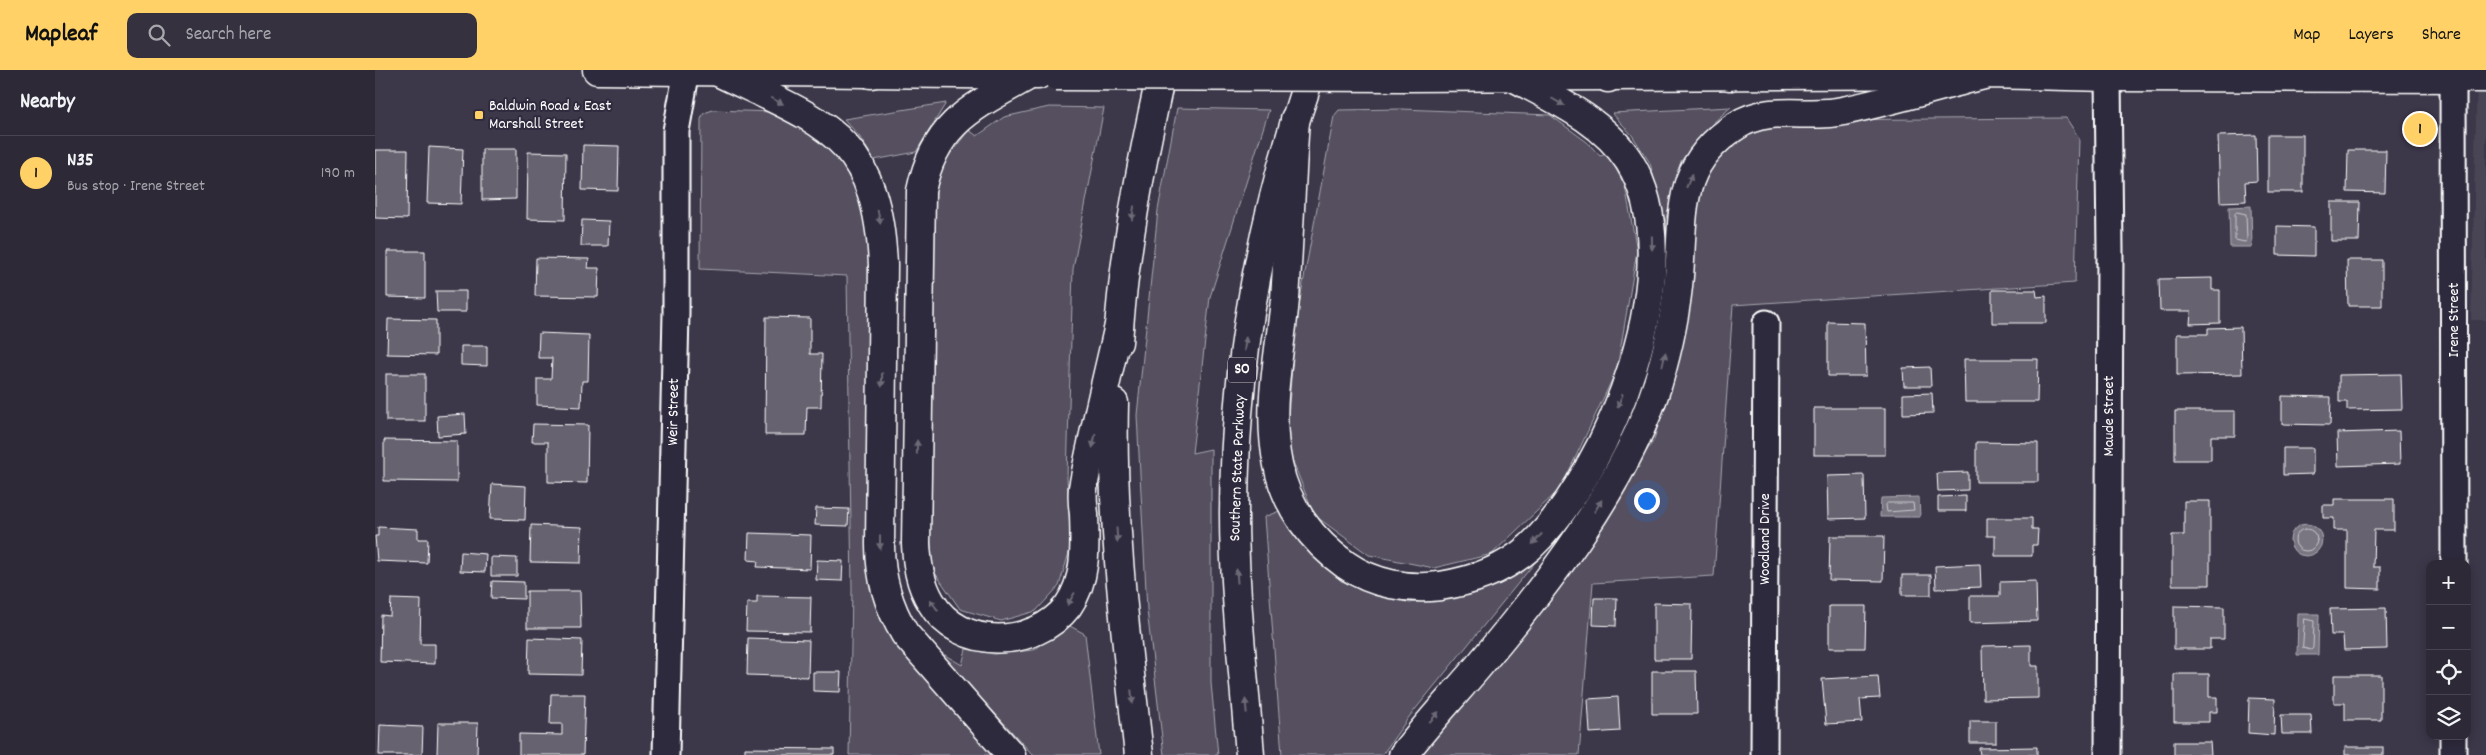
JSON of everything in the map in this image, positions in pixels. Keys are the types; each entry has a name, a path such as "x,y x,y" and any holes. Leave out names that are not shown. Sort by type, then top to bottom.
{"main road":[{"path":"597,70 1515,78 1612,74 1728,73 2486,78"},
{"path":"1142,164 1148,70"},
{"path":"1139,755 1123,605 1114,487 1115,377 1125,268 1142,164 1162,70"},
{"name":"Southern State Parkway","path":"1250,755 1236,569 1234,515 1236,448 1252,295 1263,238 1295,119 1312,70"},
{"path":"718,72 799,112 829,130 851,150 869,180 880,221 883,265 880,545 883,583 895,617 905,634 1011,755"},
{"path":"1403,755 1504,635 1563,557 1597,508 1629,454 1642,426 1663,366 1679,275 1683,202 1687,185 1704,155 1735,126 1749,119 1781,112 1840,112 1988,74"},
{"path":"1043,75 984,101 950,127 930,156 921,191 917,566 932,604 944,618 959,629 976,636 995,639 1029,634 1057,617 1075,593 1084,565 1083,490 1119,325"},
{"path":"1295,119 1285,302 1273,386 1274,440 1278,467 1297,514 1313,537 1334,556 1356,571 1402,586 1425,588 1447,585 1472,580 1511,561 1529,548 1566,503 1599,449 1625,389 1649,294 1652,264 1651,216 1637,174 1627,159 1600,129 1515,78"}],"street":[{"name":"Weir Street","path":"666,755 676,313 676,130 686,71"},
{"name":"Maude Street","path":"2108,77 2110,250 2108,755"},
{"name":"Irene Street","path":"2453,77 2454,560"},
{"name":"Woodland Drive","path":"1764,755 1766,323"},
{"path":"2453,740 2453,755"}],"shaded area":[{"path":"2477,70 2486,70 2486,320 2471,320"},
{"path":"946,103 916,152 874,160 859,136 844,119"},
{"path":"1049,107 1104,108 1073,269 1067,477 1071,546 1059,586 1036,611 1001,621 960,609 933,570 930,535 936,172 969,130 977,136 1004,117"},
{"path":"1731,107 1712,124 1681,161 1665,222 1650,163 1632,135 1612,113"},
{"path":"1177,108 1269,110 1210,297 1192,453 1211,449 1211,683 1218,755 1164,755 1147,610 1137,415 1158,210"},
{"path":"1402,109 1550,115 1587,142 1600,156 1608,154 1625,186 1637,251 1617,369 1561,488 1492,554 1434,568 1369,555 1314,515 1286,444 1295,327 1334,116 1339,110"},
{"path":"713,110 774,112 818,133 855,175 869,230 867,564 881,614 911,662 995,755 849,755 852,589 847,276 700,269 701,119 704,113"},
{"path":"2066,118 2079,138 2075,283 1733,305 1714,576 1593,583 1579,755 1413,755 1544,602 1654,440 1689,309 1699,196 1716,156 1749,129 1795,120"},
{"path":"1282,510 1301,537 1341,581 1410,603 1491,588 1555,538 1409,717 1382,755 1282,755 1264,517"},
{"path":"1068,625 1085,634 1099,755 1033,755 938,651 962,665 966,649 994,654 1034,650"}],"water":[{"path":"2251,206 2252,247 2230,247 2229,207"},
{"path":"1919,497 1920,517 1880,517 1881,498"},
{"path":"2306,524 2312,525 2317,529 2321,534 2321,546 2317,551 2312,555 2306,556 2300,555 2295,551 2291,546 2290,540 2291,534 2295,529 2300,525"},
{"path":"2298,614 2319,614 2318,655 2297,655"}],"building":[{"path":"2256,135 2257,181 2245,182 2246,201 2220,202 2218,136"},
{"path":"2268,135 2303,135 2303,192 2268,192"},
{"path":"583,145 619,146 618,191 582,190"},
{"path":"429,147 463,149 461,204 427,203"},
{"path":"482,149 516,149 516,199 482,200"},
{"path":"375,150 408,150 407,219 375,218"},
{"path":"2348,150 2386,150 2385,193 2347,192"},
{"path":"528,152 566,153 565,220 527,219"},
{"path":"2331,202 2360,202 2359,241 2331,241"},
{"path":"582,220 609,221 608,246 581,246"},
{"path":"2277,226 2314,227 2314,256 2277,255"},
{"path":"387,251 425,251 425,298 387,297"},
{"path":"536,258 589,259 588,268 599,268 598,297 535,296"},
{"path":"2347,260 2382,260 2382,306 2348,306"},
{"path":"2212,278 2212,290 2220,290 2220,323 2190,324 2191,311 2160,311 2159,279"},
{"path":"1992,290 2036,290 2037,297 2046,296 2046,323 1992,323"},
{"path":"436,291 466,291 466,312 437,312"},
{"path":"766,317 810,318 810,354 822,354 821,407 807,407 806,435 765,435"},
{"path":"388,319 436,320 436,355 387,354"},
{"path":"1828,322 1865,323 1866,376 1828,376"},
{"path":"2241,327 2242,374 2177,375 2177,334 2208,334 2208,328"},
{"path":"539,333 589,335 588,381 582,381 581,407 537,405 537,379 551,379 552,358 538,358"},
{"path":"461,346 487,346 487,366 461,365"},
{"path":"1964,359 2038,359 2037,402 1965,402"},
{"path":"1930,367 1931,386 1904,386 1903,368"},
{"path":"386,374 425,374 425,421 386,421"},
{"path":"2401,374 2402,409 2347,410 2347,402 2339,402 2339,375"},
{"path":"1932,393 1933,413 1903,414 1903,394"},
{"path":"2282,396 2331,397 2330,425 2282,424"},
{"path":"1814,408 1885,408 1885,455 1814,455"},
{"path":"2175,411 2235,411 2235,436 2211,436 2211,460 2175,460"},
{"path":"465,414 466,434 438,436 437,416"},
{"path":"533,424 588,425 587,483 548,482 548,442 532,442"},
{"path":"2399,431 2400,464 2338,466 2337,433"},
{"path":"384,440 457,441 457,482 384,481"},
{"path":"1976,442 2038,443 2038,482 1976,482"},
{"path":"2283,448 2313,448 2313,474 2283,475"},
{"path":"1968,472 1968,490 1938,491 1937,473"},
{"path":"1864,475 1865,518 1828,519 1827,476"},
{"path":"492,484 526,486 525,520 490,519"},
{"path":"1966,496 1966,511 1938,511 1938,497"},
{"path":"2334,499 2394,499 2394,530 2374,530 2373,567 2380,567 2380,589 2347,588 2347,530 2334,530 2334,518 2323,518 2323,505 2334,505"},
{"path":"2184,501 2210,501 2210,585 2172,585 2172,535 2184,535"},
{"path":"816,508 849,509 848,526 815,525"},
{"path":"1987,518 2032,518 2032,529 2038,529 2037,545 2032,545 2032,556 1995,556 1995,536 1987,536"},
{"path":"531,525 582,527 581,563 530,562"},
{"path":"378,527 418,529 418,539 428,539 427,563 377,561 375,536 378,536"},
{"path":"749,533 811,535 810,569 757,567 758,561 748,560"},
{"path":"1830,536 1884,536 1883,581 1829,580"},
{"path":"461,552 486,554 485,572 460,571"},
{"path":"491,557 517,558 517,576 491,576"},
{"path":"817,560 843,561 842,581 816,580"},
{"path":"1980,564 1981,587 1936,589 1935,566"},
{"path":"1902,575 1931,575 1931,595 1902,595"},
{"path":"492,581 524,582 524,599 491,598"},
{"path":"2036,581 2037,621 1970,623 1970,596 2000,596 2000,582"},
{"path":"527,591 580,591 581,628 527,628"},
{"path":"757,596 811,597 810,632 746,631 747,603 757,603"},
{"path":"1594,598 1617,598 1616,626 1593,625"},
{"path":"391,599 421,600 420,644 435,644 435,664 380,662 381,615 390,616"},
{"path":"1654,603 1692,604 1691,659 1654,659"},
{"path":"1829,606 1866,606 1865,648 1829,648"},
{"path":"2174,606 2224,607 2224,639 2210,639 2210,649 2174,649"},
{"path":"2386,608 2387,649 2344,650 2343,635 2331,635 2330,609"},
{"path":"529,638 582,640 581,675 528,674"},
{"path":"748,638 809,640 808,677 747,675"},
{"path":"2031,645 2031,666 2038,666 2038,698 1983,699 1982,646"},
{"path":"1652,671 1696,671 1697,714 1652,714"},
{"path":"813,672 841,672 840,692 813,691"},
{"path":"2174,674 2209,674 2209,697 2217,697 2217,712 2209,712 2209,722 2174,722"},
{"path":"2334,675 2381,675 2381,720 2345,720 2345,703 2334,703"},
{"path":"1878,676 1880,698 1860,699 1862,722 1826,724 1822,679"},
{"path":"551,694 585,694 583,755 519,755 519,734 562,735 562,724 550,724"},
{"path":"1618,697 1620,731 1590,733 1588,699"},
{"path":"2249,698 2275,699 2274,735 2248,733"},
{"path":"2281,715 2311,715 2312,734 2282,734"},
{"path":"1970,721 1996,721 1996,743 1970,743"},
{"path":"438,723 478,723 477,755 437,755"},
{"path":"380,725 423,727 422,755 379,755"},
{"path":"2174,742 2210,742 2211,755 2174,755"},
{"path":"2037,747 2037,755 1980,755 1979,748"},
{"path":"2345,747 2383,747 2383,755 2345,755"},
{"path":"745,748 834,749 834,755 745,755"}],"place":[{"name":"Baldwin Road & East Marshall Street","path":"479,115"},
{"name":"N35","path":"2420,129"}]}
